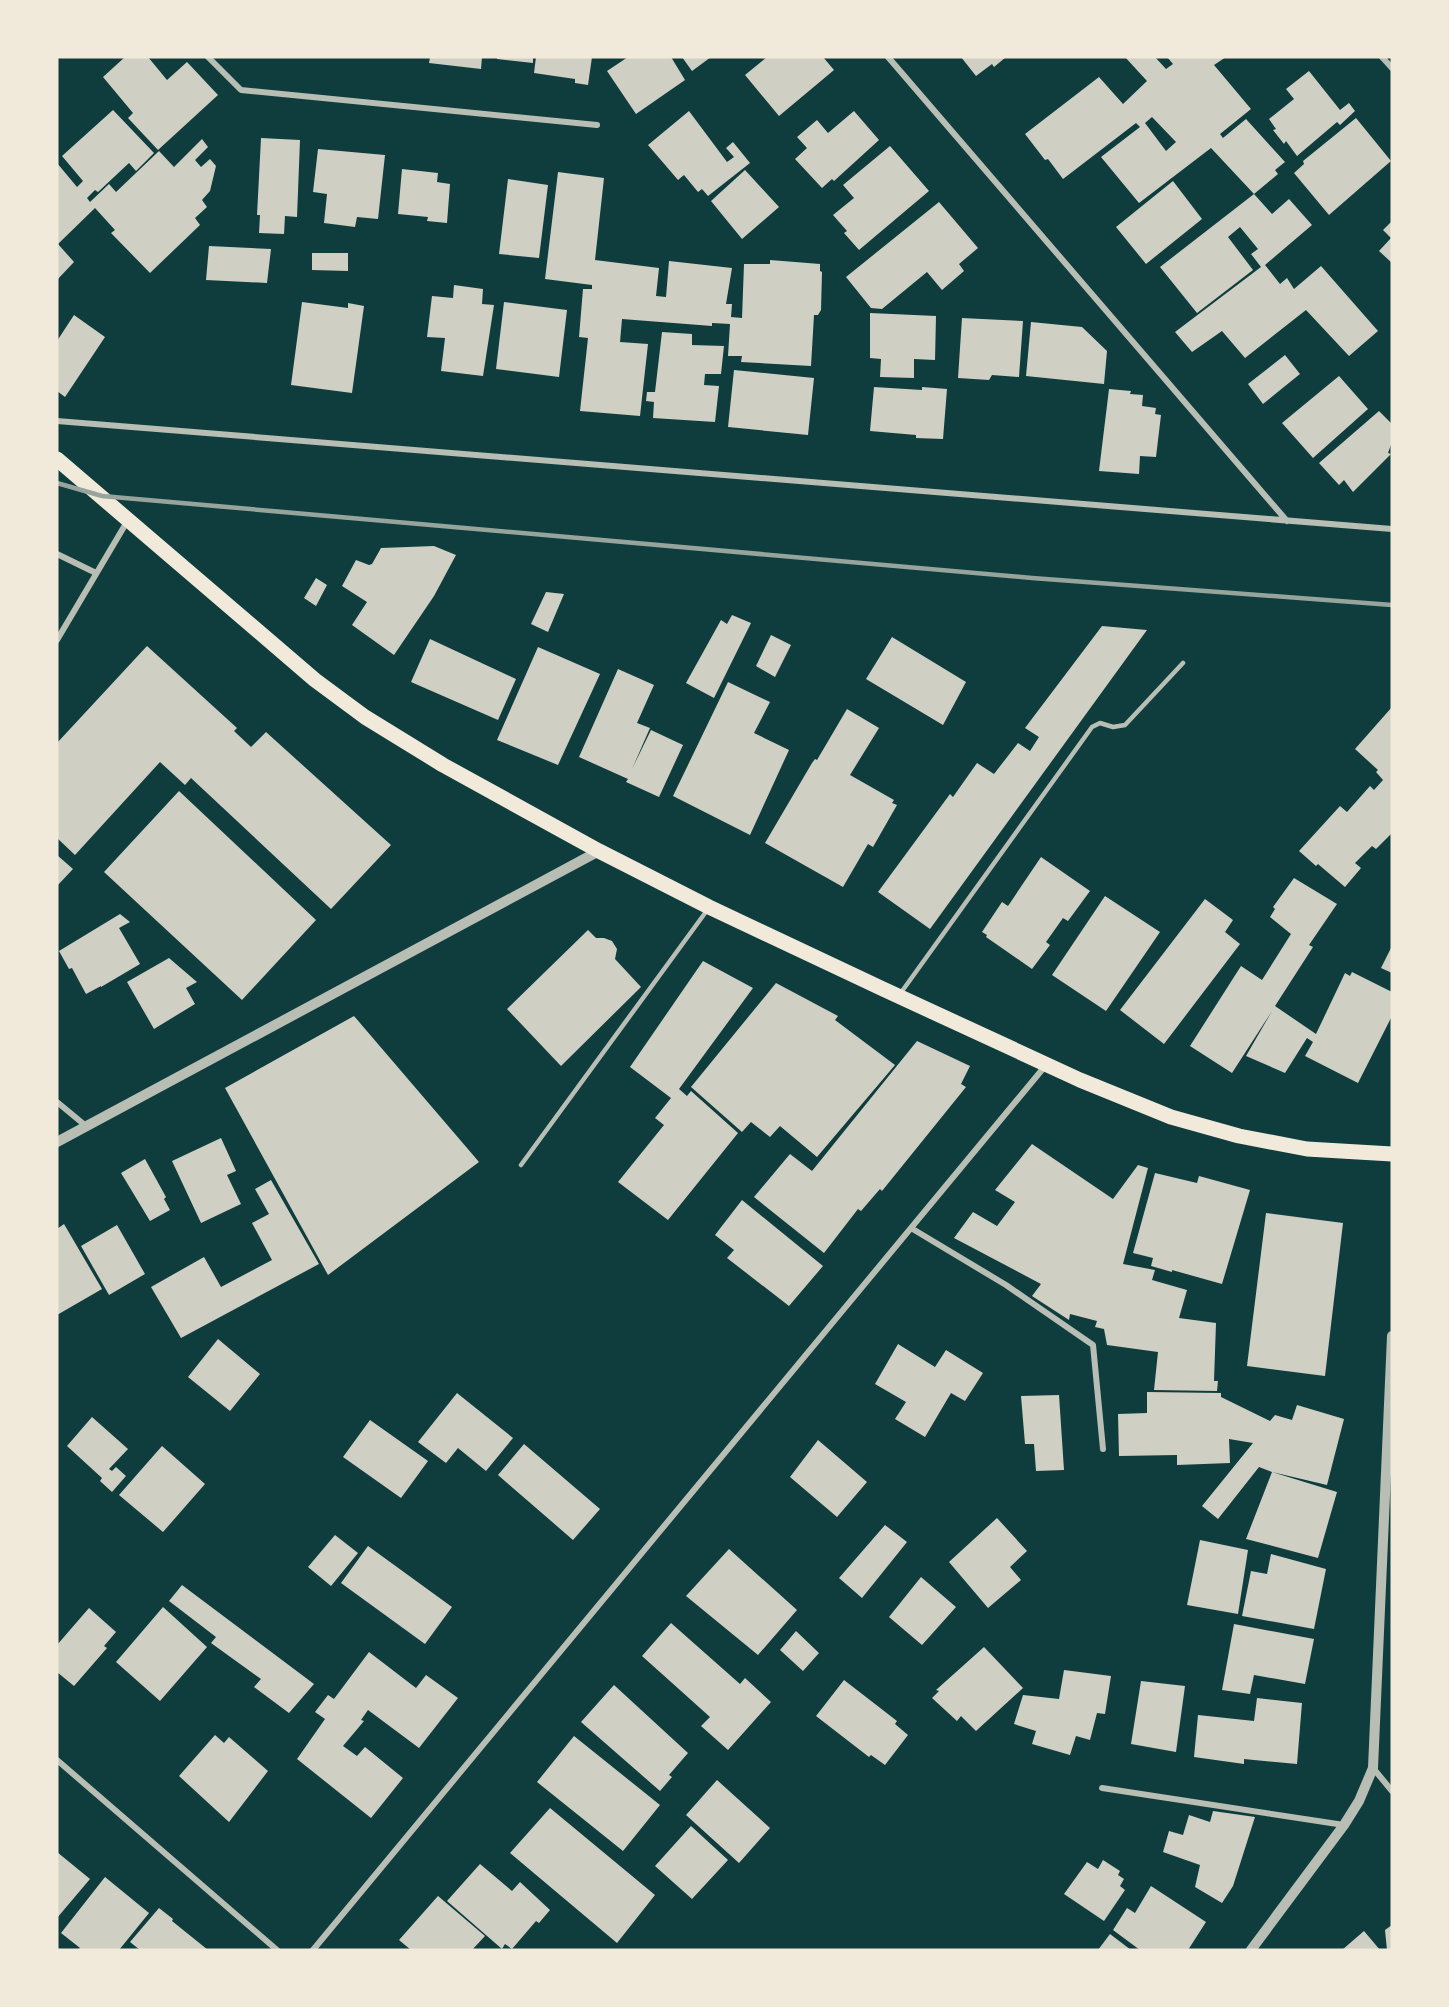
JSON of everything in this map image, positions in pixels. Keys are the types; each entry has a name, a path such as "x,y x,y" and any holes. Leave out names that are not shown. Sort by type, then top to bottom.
{"main road":[{"path":"57,459 315,680 365,717 443,765 599,851 709,907 899,996 1047,1064 1171,1117 1239,1136 1307,1149 1392,1154"}],"street":[{"path":"208,57 241,90 597,125"},
{"path":"888,57 1287,521"},
{"path":"1382,57 1392,68"},
{"path":"57,421 1392,529"},
{"path":"57,640 129,520"},
{"path":"57,554 96,573"},
{"path":"57,1142 599,851"},
{"path":"312,1950 1047,1064"},
{"path":"57,1102 86,1126"},
{"path":"911,1228 1006,1285 1093,1345 1102,1449"},
{"path":"1251,1950 1344,1825 1359,1801 1373,1768 1392,1336"},
{"path":"57,1760 277,1950"},
{"path":"1373,1768 1392,1791"},
{"path":"1102,1788 1344,1825"}],"lane":[{"path":"899,996 1092,727 1100,723 1113,727 1125,725 1183,663"},
{"path":"521,1165 709,907"}],"building":[{"path":"125,57 148,57 167,80 187,62 218,95 158,150 128,118 133,113 103,77"},
{"path":"430,57 482,57 481,69 429,63"},
{"path":"497,57 533,57 533,63 497,59"},
{"path":"536,57 592,57 588,85 575,83 575,79 534,73"},
{"path":"628,57 671,57 685,80 636,114 607,71"},
{"path":"682,57 711,57 692,71"},
{"path":"767,57 823,57 834,70 779,116 745,75"},
{"path":"961,57 1006,57 994,67 992,64 976,76"},
{"path":"1125,57 1155,57 1166,69 1173,64 1167,57 1226,57 1214,65 1251,109 1220,134 1223,138 1246,119 1285,162 1275,170 1278,174 1254,194 1211,148 1139,203 1101,157 1140,127 1136,123 1063,179 1025,134 1099,77 1123,104 1147,81","holes":["1152,117 1176,142 1166,151 1145,123"]},
{"path":"1309,71 1340,110 1349,103 1355,111 1340,125 1337,122 1297,156 1286,141 1284,144 1273,130 1276,129 1269,119 1294,99 1286,89"},
{"path":"113,110 154,153 136,171 129,163 98,192 95,190 87,198 90,202 109,184 116,192 159,151 174,167 202,139 208,147 195,160 201,167 210,159 216,166 210,191 202,200 207,207 195,218 200,225 150,273 111,233 115,230 95,208 58,244 74,262 57,280 57,163 77,187 83,181 62,156"},
{"path":"689,111 727,162 734,157 726,148 733,142 750,163 708,196 702,189 698,192 684,175 678,180 648,145"},
{"path":"854,111 879,140 834,181 832,179 822,188 795,159 807,148 797,137 817,120 828,133"},
{"path":"1356,118 1391,161 1329,215 1294,173 1304,164 1303,161"},
{"path":"261,138 300,140 297,217 285,216 284,234 259,233 260,215 257,215"},
{"path":"890,146 929,191 859,250 844,233 847,231 833,215 854,198 843,185"},
{"path":"318,149 385,155 378,219 357,217 355,227 324,223 327,194 313,192"},
{"path":"402,169 438,173 437,182 450,184 447,223 427,221 428,217 398,214"},
{"path":"745,170 779,207 742,239 711,201"},
{"path":"558,172 604,178 595,260 659,268 656,296 666,297 669,261 732,268 726,304 732,304 731,317 742,318 744,264 770,264 770,260 820,264 822,272 821,310 818,315 814,315 811,366 741,362 742,356 728,356 730,324 712,323 712,326 622,319 620,342 648,344 640,416 580,411 588,338 579,337 583,289 592,289 592,285 545,279"},
{"path":"508,179 548,185 539,258 499,254"},
{"path":"1173,181 1202,219 1146,264 1116,227"},
{"path":"1254,194 1272,214 1289,199 1312,225 1265,265 1280,284 1287,278 1294,289 1321,266 1378,331 1349,356 1306,310 1245,358 1222,331 1192,352 1175,332 1261,267 1251,254 1258,249 1240,227 1228,237 1253,270 1197,313 1160,267"},
{"path":"939,202 978,248 959,264 964,271 942,290 927,272 882,309 871,308 846,277"},
{"path":"1392,221 1392,263 1379,251 1391,238 1383,230"},
{"path":"209,246 271,249 267,283 206,280"},
{"path":"312,253 348,253 348,271 312,270"},
{"path":"454,285 483,289 482,304 494,305 483,376 441,371 445,338 427,337 432,296 453,298"},
{"path":"302,302 348,308 348,303 364,306 352,393 291,385"},
{"path":"504,302 567,310 559,377 496,369"},
{"path":"870,313 936,316 935,360 914,359 914,378 880,377 881,359 870,358"},
{"path":"74,315 105,337 65,397 57,391 57,341"},
{"path":"962,318 1023,321 1019,377 992,375 989,380 958,378"},
{"path":"1031,322 1082,327 1107,351 1104,384 1026,376"},
{"path":"662,332 692,334 692,345 724,346 721,374 705,374 704,385 719,386 715,422 653,418 654,402 646,401 647,392 655,392"},
{"path":"1285,355 1300,374 1263,404 1248,384"},
{"path":"734,370 814,378 808,435 728,427"},
{"path":"1339,376 1368,409 1313,458 1282,423"},
{"path":"874,387 947,389 943,439 916,438 916,435 870,431"},
{"path":"1109,389 1131,391 1130,394 1143,395 1142,406 1156,408 1155,414 1161,415 1156,457 1140,456 1139,474 1099,471"},
{"path":"1379,411 1392,424 1392,442 1388,453 1391,454 1353,492 1344,480 1339,485 1319,463"},
{"path":"434,546 456,555 434,596 394,655 352,625 367,602 342,586 356,560 372,564 381,548"},
{"path":"316,578 327,585 316,606 304,598"},
{"path":"546,592 564,594 548,632 531,624"},
{"path":"732,615 751,623 714,698 686,683 721,620 727,624"},
{"path":"1102,626 1147,630 930,929 878,892 950,794 953,797 977,763 994,774 1018,743 1030,751 1039,737 1025,728"},
{"path":"771,635 791,645 775,677 756,666"},
{"path":"892,637 966,682 943,725 866,679"},
{"path":"430,639 516,679 498,720 411,682"},
{"path":"147,646 237,728 234,731 251,747 266,732 391,845 331,909 191,778 185,785 160,762 75,855 57,838 57,743"},
{"path":"538,647 600,674 558,765 497,740"},
{"path":"618,669 654,685 637,723 650,728 632,769 651,730 683,745 659,797 626,782 628,779 579,757"},
{"path":"728,682 770,702 754,733 789,750 750,835 673,796"},
{"path":"1392,707 1392,833 1376,849 1372,846 1355,863 1361,868 1345,887 1299,851 1340,806 1347,812 1370,786 1374,790 1383,780 1376,772 1378,770 1355,749"},
{"path":"847,709 879,728 850,775 894,800 892,803 897,805 873,847 868,844 843,887 765,843"},
{"path":"179,791 316,920 242,1000 104,872"},
{"path":"57,855 73,869 57,886"},
{"path":"1041,857 1090,891 1068,921 1063,918 1046,942 1050,945 1032,969 982,932 1002,902 1008,906"},
{"path":"1294,878 1337,904 1309,945 1313,947 1275,1006 1316,1034 1345,973 1350,976 1352,972 1392,992 1392,1016 1358,1083 1305,1056 1313,1042 1307,1038 1285,1073 1246,1056 1272,1011 1232,1073 1190,1046 1241,966 1262,980 1291,934 1270,917 1275,909 1273,907"},
{"path":"1105,896 1160,932 1106,1011 1052,975"},
{"path":"1205,899 1233,920 1225,932 1240,944 1164,1044 1120,1010"},
{"path":"120,914 130,922 119,928 140,964 86,994 72,968 69,969 59,951"},
{"path":"588,930 596,938 612,941 617,949 615,959 641,987 561,1066 507,1009"},
{"path":"1392,946 1392,973 1381,968"},
{"path":"169,958 197,982 186,988 195,1004 154,1029 127,982"},
{"path":"703,961 753,988 679,1089 687,1096 691,1091 738,1133 668,1220 618,1182 664,1125 655,1118 671,1098 630,1067"},
{"path":"776,983 838,1016 835,1020 895,1065 817,1157 780,1126 770,1137 751,1122 742,1132 691,1087"},
{"path":"354,1016 479,1162 328,1275 225,1088"},
{"path":"917,1041 970,1066 961,1084 966,1087 882,1191 880,1189 861,1211 858,1209 824,1253 754,1197 790,1154 812,1171"},
{"path":"221,1138 236,1171 227,1175 241,1204 201,1223 172,1161"},
{"path":"1032,1144 1113,1199 1138,1165 1148,1168 1123,1264 1155,1270 1152,1280 1187,1290 1179,1318 1216,1323 1214,1381 1218,1381 1217,1391 1154,1390 1158,1352 1107,1345 1104,1329 1095,1327 1097,1321 1070,1314 1069,1320 1032,1296 1041,1284 954,1238 973,1212 997,1226 1015,1202 995,1190"},
{"path":"145,1159 166,1197 164,1199 170,1210 150,1221 121,1173"},
{"path":"1155,1173 1197,1183 1199,1176 1250,1190 1222,1284 1151,1266 1153,1258 1133,1253"},
{"path":"271,1180 319,1264 181,1338 151,1287 204,1257 221,1287 272,1260 252,1223 269,1214 255,1189"},
{"path":"742,1200 823,1266 789,1306 727,1258 734,1250 715,1235"},
{"path":"1266,1213 1343,1223 1325,1376 1247,1366"},
{"path":"64,1224 102,1289 57,1315 57,1229"},
{"path":"117,1225 145,1274 109,1295 81,1246"},
{"path":"218,1339 260,1374 230,1411 188,1377"},
{"path":"898,1344 935,1367 946,1350 983,1373 965,1401 951,1393 925,1437 895,1419 906,1402 875,1384"},
{"path":"1147,1392 1221,1393 1221,1397 1270,1421 1275,1415 1292,1420 1297,1405 1344,1419 1327,1485 1259,1467 1218,1519 1202,1506 1253,1443 1229,1439 1230,1463 1177,1465 1177,1455 1119,1456 1118,1414 1147,1413"},
{"path":"457,1393 513,1438 486,1471 458,1448 446,1463 418,1442"},
{"path":"1059,1395 1064,1470 1036,1471 1034,1444 1025,1444 1021,1396"},
{"path":"92,1417 128,1449 109,1469 112,1471 116,1467 126,1476 112,1492 100,1481 102,1478 67,1446"},
{"path":"370,1420 428,1461 401,1498 343,1457"},
{"path":"818,1440 867,1482 837,1517 790,1477"},
{"path":"524,1444 600,1509 573,1540 498,1475"},
{"path":"162,1446 205,1484 163,1532 119,1495"},
{"path":"1272,1472 1337,1492 1318,1558 1246,1539"},
{"path":"997,1518 1027,1551 1010,1567 1021,1580 988,1608 949,1562"},
{"path":"885,1525 907,1542 862,1598 839,1578"},
{"path":"335,1535 358,1553 331,1586 308,1567"},
{"path":"1200,1540 1248,1550 1238,1614 1187,1605"},
{"path":"368,1546 452,1607 425,1644 341,1583"},
{"path":"729,1549 797,1610 758,1655 686,1596"},
{"path":"1271,1554 1326,1569 1314,1629 1242,1616 1251,1571 1267,1574"},
{"path":"921,1577 956,1607 922,1645 889,1617"},
{"path":"182,1585 314,1684 289,1713 254,1687 261,1679 211,1643 216,1637 169,1601"},
{"path":"163,1607 207,1647 160,1701 116,1662"},
{"path":"89,1608 116,1632 104,1646 107,1648 74,1686 57,1672 57,1645"},
{"path":"671,1623 740,1684 745,1678 771,1702 728,1750 701,1726 710,1717 642,1656"},
{"path":"1234,1624 1314,1639 1305,1684 1254,1675 1250,1694 1222,1690"},
{"path":"796,1631 819,1653 803,1671 780,1650"},
{"path":"984,1647 1023,1688 976,1731 961,1716 957,1721 932,1698 939,1691 936,1690"},
{"path":"369,1652 416,1688 426,1675 458,1698 419,1748 368,1710 361,1720 364,1721 343,1746 357,1756 365,1747 403,1778 371,1818 297,1759 325,1719 315,1712 328,1695 334,1699"},
{"path":"1064,1670 1111,1676 1105,1714 1097,1713 1090,1740 1076,1736 1070,1755 1032,1744 1036,1731 1014,1724 1023,1695 1059,1699"},
{"path":"844,1680 897,1721 895,1724 908,1735 885,1765 871,1755 869,1757 816,1716"},
{"path":"1141,1681 1185,1686 1176,1752 1131,1744"},
{"path":"614,1685 688,1753 669,1775 672,1777 660,1791 581,1722"},
{"path":"1257,1698 1302,1703 1297,1764 1244,1759 1244,1764 1194,1757 1198,1715 1254,1721"},
{"path":"215,1735 224,1743 229,1737 268,1771 229,1822 179,1776"},
{"path":"574,1736 660,1805 623,1851 537,1782"},
{"path":"717,1780 770,1828 739,1863 686,1815"},
{"path":"550,1808 655,1895 617,1943 510,1853"},
{"path":"1213,1811 1255,1817 1233,1886 1222,1903 1195,1887 1200,1865 1163,1852 1169,1831 1183,1835 1189,1815 1210,1822"},
{"path":"691,1826 728,1860 692,1899 655,1866"},
{"path":"57,1852 90,1879 57,1918"},
{"path":"1103,1860 1120,1871 1118,1875 1124,1879 1120,1886 1125,1890 1104,1921 1064,1894 1087,1862 1098,1869"},
{"path":"480,1864 512,1891 520,1882 550,1910 539,1923 536,1921 512,1949 505,1944 502,1949 447,1901"},
{"path":"105,1877 149,1913 119,1950 78,1950 80,1948 61,1933"},
{"path":"1151,1886 1206,1922 1188,1950 1140,1950 1113,1930 1127,1908 1135,1913"},
{"path":"438,1896 485,1936 472,1950 411,1950 399,1940"},
{"path":"159,1908 208,1950 140,1950 130,1942"},
{"path":"1392,1925 1392,1950 1387,1950 1385,1930"},
{"path":"1364,1931 1380,1950 1342,1950"},
{"path":"1110,1934 1131,1950 1098,1950"}],"railway":[{"path":"57,483 102,496 1032,578 1392,605"}]}
